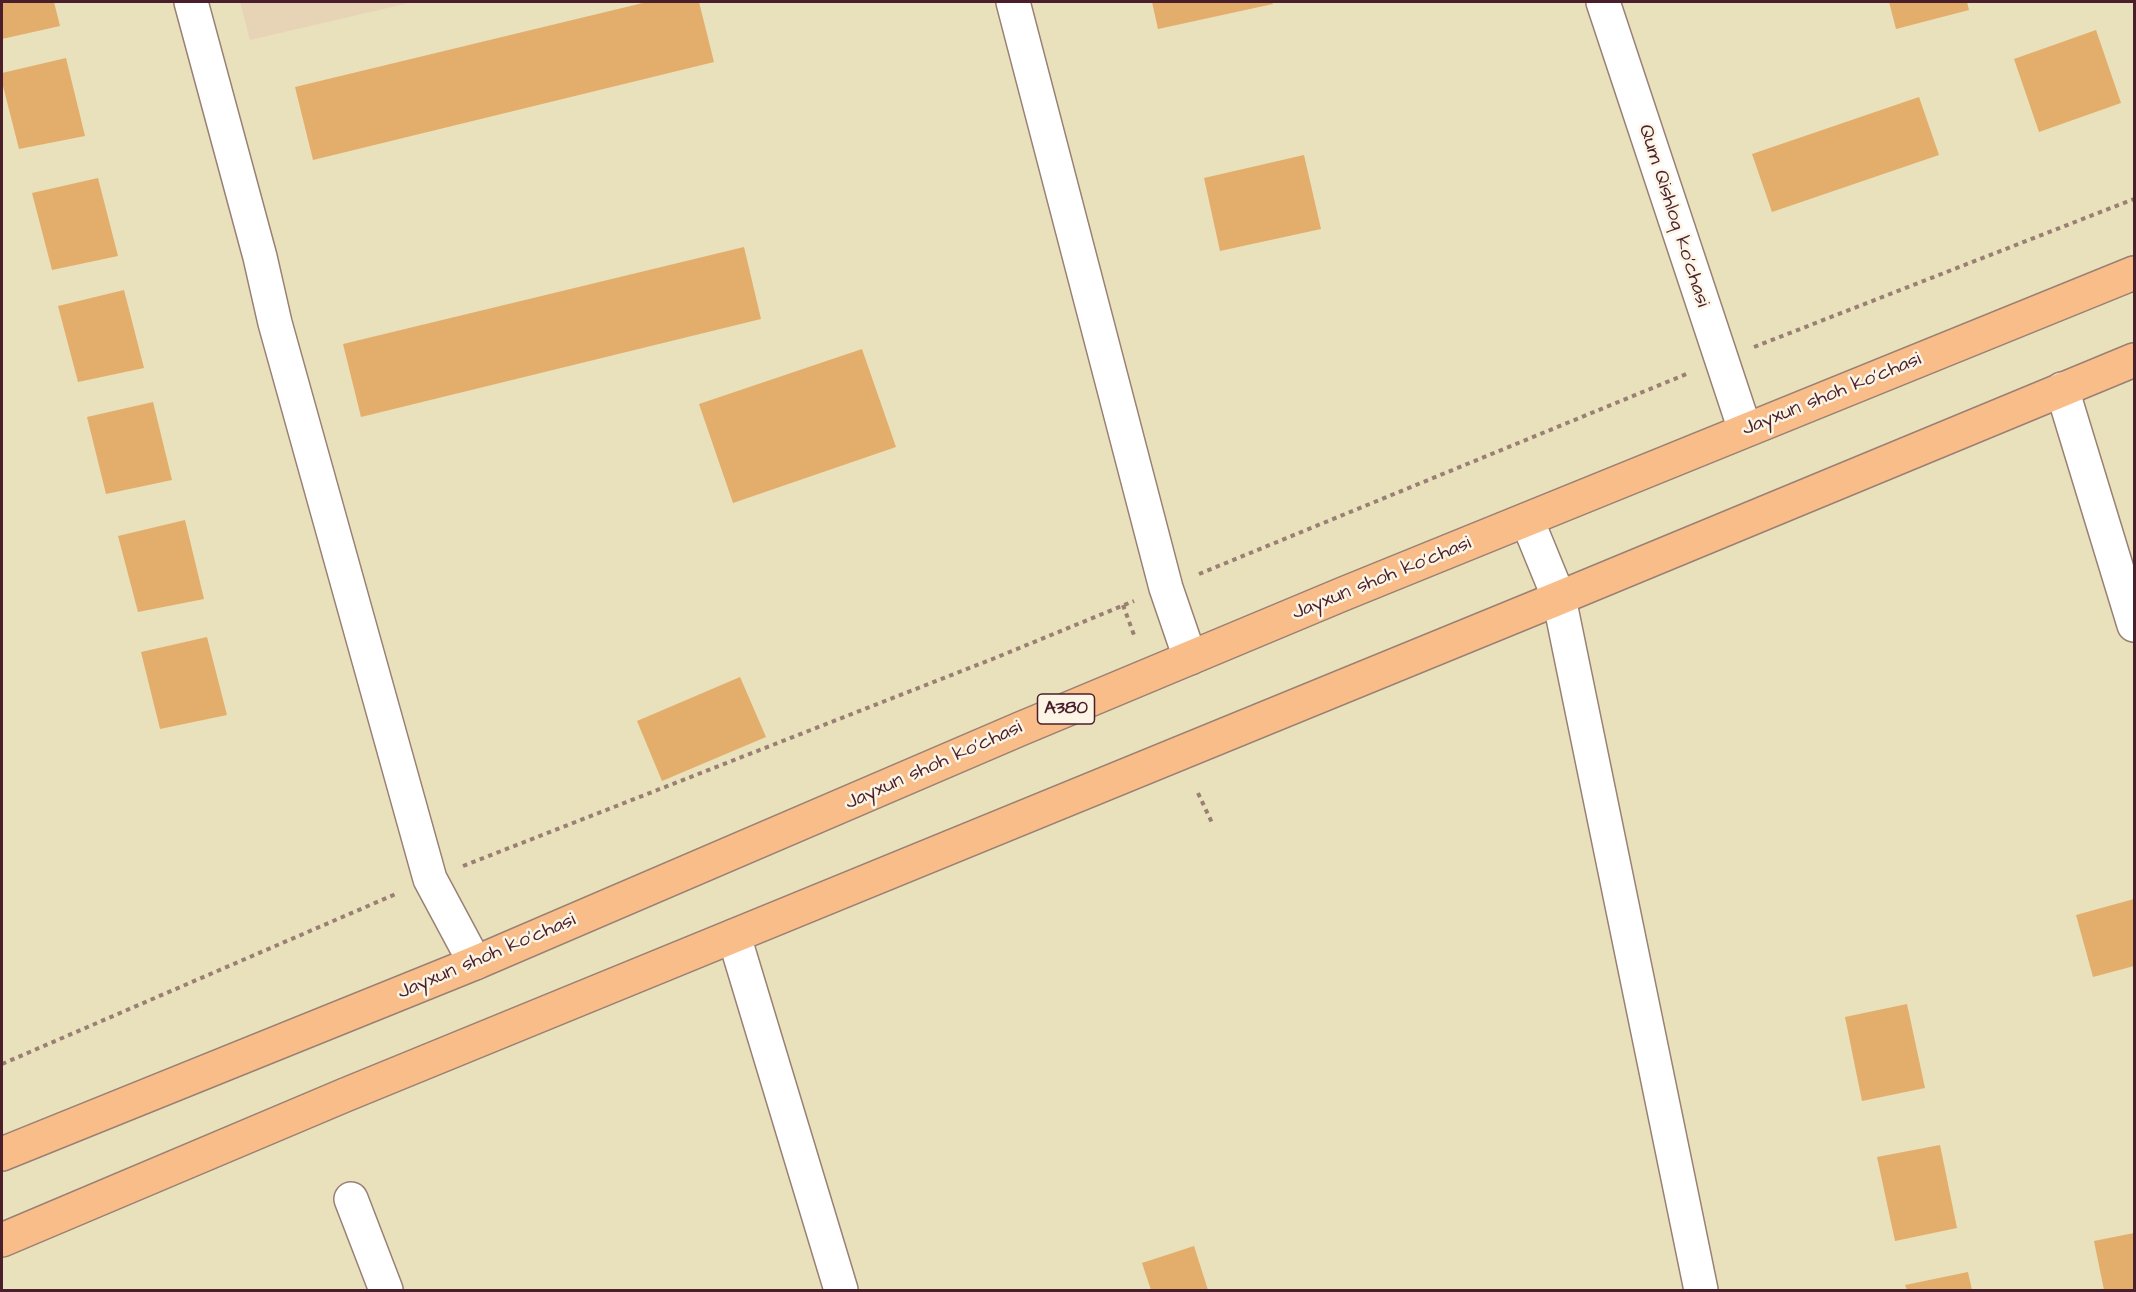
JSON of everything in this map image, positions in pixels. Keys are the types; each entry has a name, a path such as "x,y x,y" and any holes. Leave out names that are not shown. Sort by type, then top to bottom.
{"highway":[{"name":"Jayxun shoh ko'chasi","path":"2,1154 475,963 1020,729 1343,594 2134,273"},
{"path":"2,1240 345,1095 2134,360"}],"street":[{"path":"191,2 260,257 275,323 430,879 475,963"},
{"path":"1013,2 1166,588 1190,658"},
{"name":"Qum Qishloq ko'chasi","path":"1603,2 1745,430"},
{"path":"2062,389 2134,625"},
{"path":"1527,520 1559,598 1701,1290"},
{"path":"734,936 842,1290"},
{"path":"351,1199 386,1290"}],"path":[{"path":"2,1064 430,879 984,663 1720,360 2134,199"},
{"path":"1123,605 1134,635"},
{"path":"1198,793 1213,825"}],"shaded area":[{"path":"240,2 413,2 250,40"}],"building":[{"path":"2,2 54,2 60,26 2,39"},
{"path":"647,2 699,2 714,62 313,160 295,87"},
{"path":"1152,2 1272,2 1273,4 1158,29"},
{"path":"1889,2 1967,2 1969,10 1896,29"},
{"path":"2096,30 2121,103 2039,132 2014,59"},
{"path":"66,58 85,136 19,149 2,82 2,73"},
{"path":"1919,97 1939,155 1772,212 1752,154"},
{"path":"1304,155 1321,229 1220,251 1204,178"},
{"path":"98,178 118,256 52,270 32,193"},
{"path":"744,247 761,319 361,417 343,344"},
{"path":"124,290 144,368 78,382 58,306"},
{"path":"862,349 896,447 733,503 699,404"},
{"path":"153,402 172,480 106,494 87,417"},
{"path":"185,520 204,599 138,612 118,536"},
{"path":"207,637 227,715 160,729 141,652"},
{"path":"740,677 766,737 662,781 637,721"},
{"path":"2134,899 2134,966 2093,977 2076,915"},
{"path":"1907,1004 1925,1088 1862,1101 1845,1017"},
{"path":"1940,1145 1957,1228 1895,1241 1877,1157"},
{"path":"2134,1233 2134,1290 2104,1290 2094,1241"},
{"path":"1194,1246 1208,1290 1151,1290 1142,1263"},
{"path":"1968,1272 1972,1290 1907,1290 1905,1285"}]}
